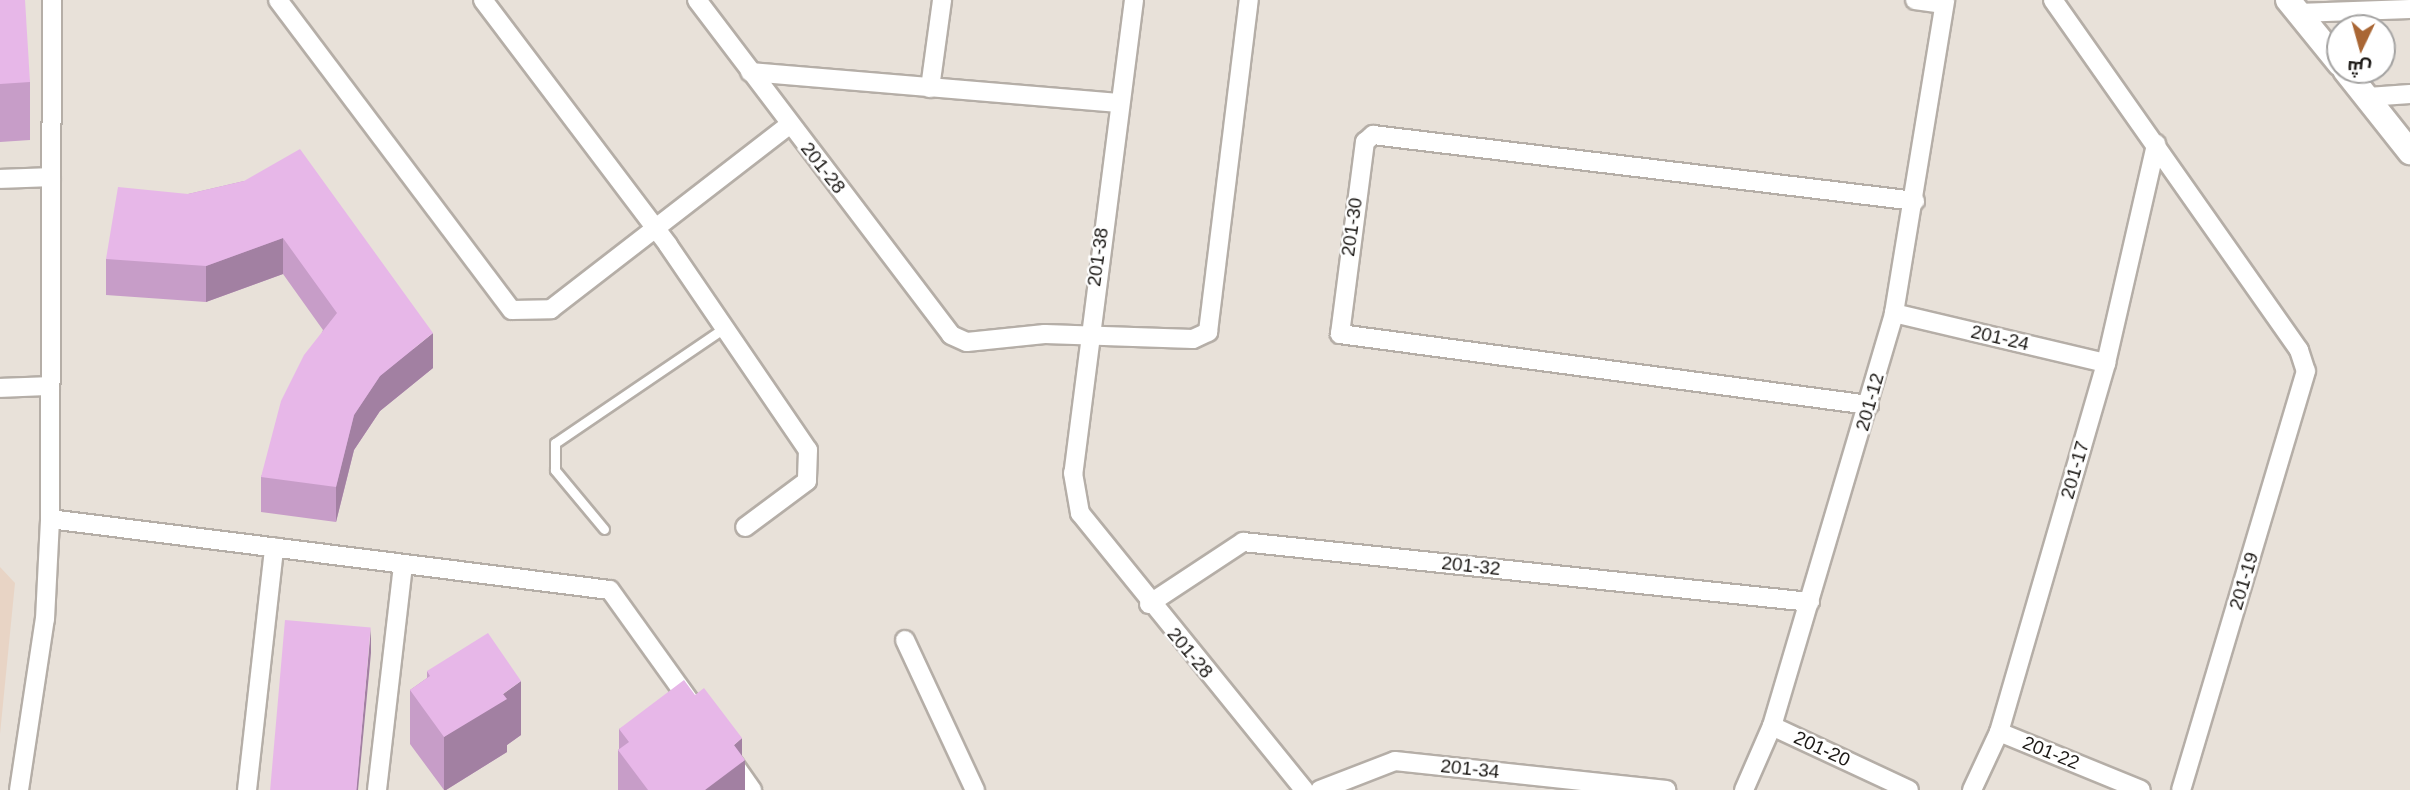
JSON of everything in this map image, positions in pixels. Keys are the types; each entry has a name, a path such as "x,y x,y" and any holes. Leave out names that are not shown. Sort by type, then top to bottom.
{"main road":[{"path":"2293,7 2326,47"},
{"path":"2357,84 2410,152"}],"street":[{"path":"19,790 45,619 50,519 52,0"},
{"path":"278,0 512,310 551,309 654,226 789,125"},
{"path":"483,0 654,226 808,450 811,470 807,481 746,527"},
{"name":"201-28","path":"697,0 789,125 951,335 967,342 1087,335"},
{"path":"930,88 942,0"},
{"name":"201-38","path":"1080,513 1073,472 1087,335 1134,0"},
{"path":"1087,335 1193,339 1211,327 1249,0"},
{"path":"1914,0 1944,2"},
{"path":"2053,0 2156,144"},
{"name":"201-12","path":"1744,790 1772,726 1894,313 1944,2"},
{"path":"2293,7 2410,9"},
{"path":"750,72 1119,103"},
{"path":"2368,97 2410,94"},
{"name":"201-30","path":"1869,405 1340,334 1365,142 1373,135 1914,201"},
{"name":"201-17","path":"1972,790 1999,732 2106,363 2156,144"},
{"name":"201-19","path":"2156,144 2299,350 2306,371 2181,790"},
{"path":"0,179 51,177"},
{"name":"201-24","path":"1894,313 2106,363"},
{"path":"0,388 50,386"},
{"name":"201-28","path":"1080,513 1149,604 1304,790"},
{"path":"50,519 610,590 705,723"},
{"name":"201-32","path":"1149,604 1243,542 1810,602"},
{"path":"247,790 274,548"},
{"path":"377,790 403,564"},
{"path":"905,640 975,790"},
{"name":"201-20","path":"1772,726 1909,790"},
{"name":"201-22","path":"1999,732 2141,790"},
{"path":"721,746 752,790"},
{"name":"201-34","path":"1320,790 1395,761 1666,790"}],"lane":[{"path":"604,528 555,470 555,443 724,328"}],"shaded area":[{"path":"0,567 15,583 0,734"}],"building":[{"path":"0,0 25,0 30,82 0,84"},
{"path":"300,149 433,333 380,376 354,415 336,487 261,477 281,401 304,355 337,313 283,238 206,266 106,259 118,187 188,194 244,181"},
{"path":"285,620 371,627 356,790 270,790"},
{"path":"488,633 521,681 503,694 507,699 444,737 410,690 430,676 427,671"},
{"path":"684,680 695,695 704,688 742,738 734,745 745,760 705,790 648,790 618,750 629,742 619,729"}]}
